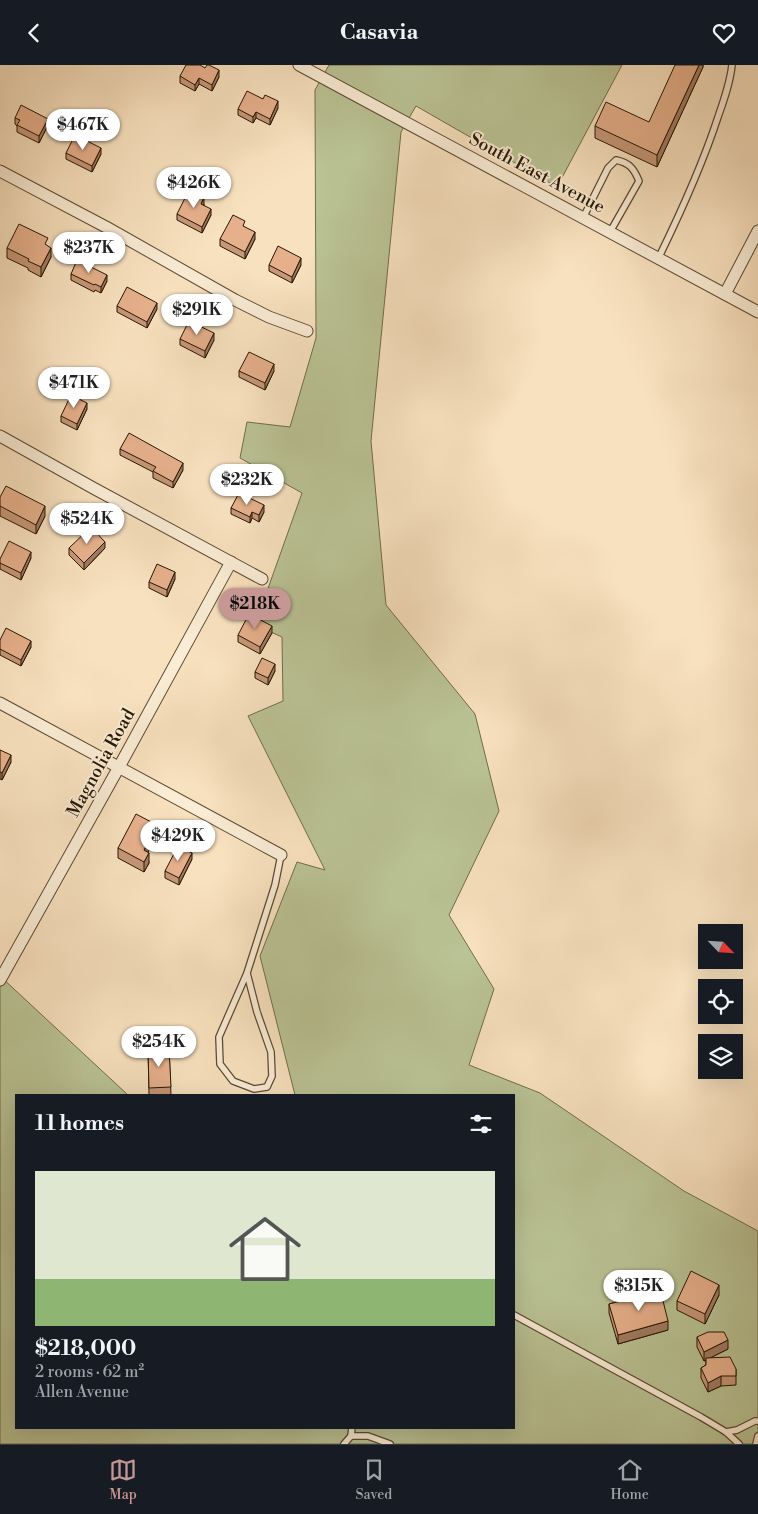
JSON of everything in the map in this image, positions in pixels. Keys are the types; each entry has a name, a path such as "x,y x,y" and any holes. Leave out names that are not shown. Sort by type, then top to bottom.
{"street":[{"name":"South East Avenue","path":"299,65 758,313"},
{"path":"0,171 106,227 235,301 269,317 307,331"},
{"path":"725,294 758,231"},
{"path":"0,436 262,579"},
{"name":"Magnolia Road","path":"0,980 231,562"},
{"path":"0,703 281,855"}],"lane":[{"path":"658,259 704,159 730,81 732,65"},
{"path":"583,218 608,169 616,161 626,162 635,171 639,181 610,232"},
{"path":"247,973 257,1012 271,1052 272,1076 268,1087 254,1089 232,1081 220,1064 220,1037 247,973 275,885 281,855"},
{"path":"515,1316 726,1432 740,1444"},
{"path":"726,1432 737,1430 758,1421"},
{"path":"352,1429 352,1436"},
{"path":"344,1444 352,1436 368,1435 390,1444"},
{"path":"756,1444 758,1435"}],"green space":[{"path":"329,65 622,65 557,187 416,106 401,132 371,441 386,605 475,714 499,811 449,915 494,989 469,1065 540,1093 684,1191 758,1231 758,1444 0,1444 0,976 127,1094 15,1094 15,1429 515,1429 515,1094 295,1094 260,956 297,862 325,870 248,716 283,701 282,637 255,625 302,493 240,458 247,422 290,427 316,338 315,90"}],"building":[{"path":"186,65 200,65 205,68 209,65 219,70 212,85 199,78 195,85 180,76"},
{"path":"675,65 699,65 657,155 595,126 606,102 649,122"},
{"path":"247,91 263,99 265,95 278,101 270,119 256,112 253,117 238,109"},
{"path":"21,105 48,119 39,136 17,125 20,120 15,118"},
{"path":"75,135 101,148 92,166 66,153"},
{"path":"189,190 204,197 201,204 211,209 202,227 177,214"},
{"path":"233,215 245,221 243,226 255,232 245,252 220,239"},
{"path":"19,224 48,238 45,244 51,248 41,267 7,248"},
{"path":"278,246 301,258 292,277 269,265"},
{"path":"77,260 107,275 101,287 71,274"},
{"path":"127,287 157,303 147,322 117,306"},
{"path":"189,321 214,333 205,351 180,339"},
{"path":"249,352 274,364 265,383 239,371"},
{"path":"71,395 87,403 77,424 61,416"},
{"path":"129,433 183,463 173,482 153,471 156,467 120,449"},
{"path":"6,486 45,506 36,525 0,506 0,497"},
{"path":"239,493 264,505 259,515 252,512 250,517 231,508"},
{"path":"91,527 105,542 84,563 69,548"},
{"path":"9,541 31,552 21,573 0,563 0,559"},
{"path":"157,564 175,572 167,590 149,582"},
{"path":"249,614 272,626 260,647 238,635"},
{"path":"6,628 31,641 21,660 0,649 0,640"},
{"path":"262,658 275,664 268,678 255,672"},
{"path":"0,750 11,755 2,773 0,772"},
{"path":"136,814 157,825 144,850 149,853 144,862 118,848"},
{"path":"178,846 192,853 179,878 165,871"},
{"path":"169,1048 171,1087 149,1088 148,1049"},
{"path":"691,1271 719,1285 705,1314 677,1301"},
{"path":"660,1289 668,1321 618,1335 609,1304"},
{"path":"708,1332 724,1332 728,1340 704,1352 697,1337"},
{"path":"730,1357 736,1369 736,1376 721,1376 708,1383 701,1368 706,1365 706,1358"}]}
